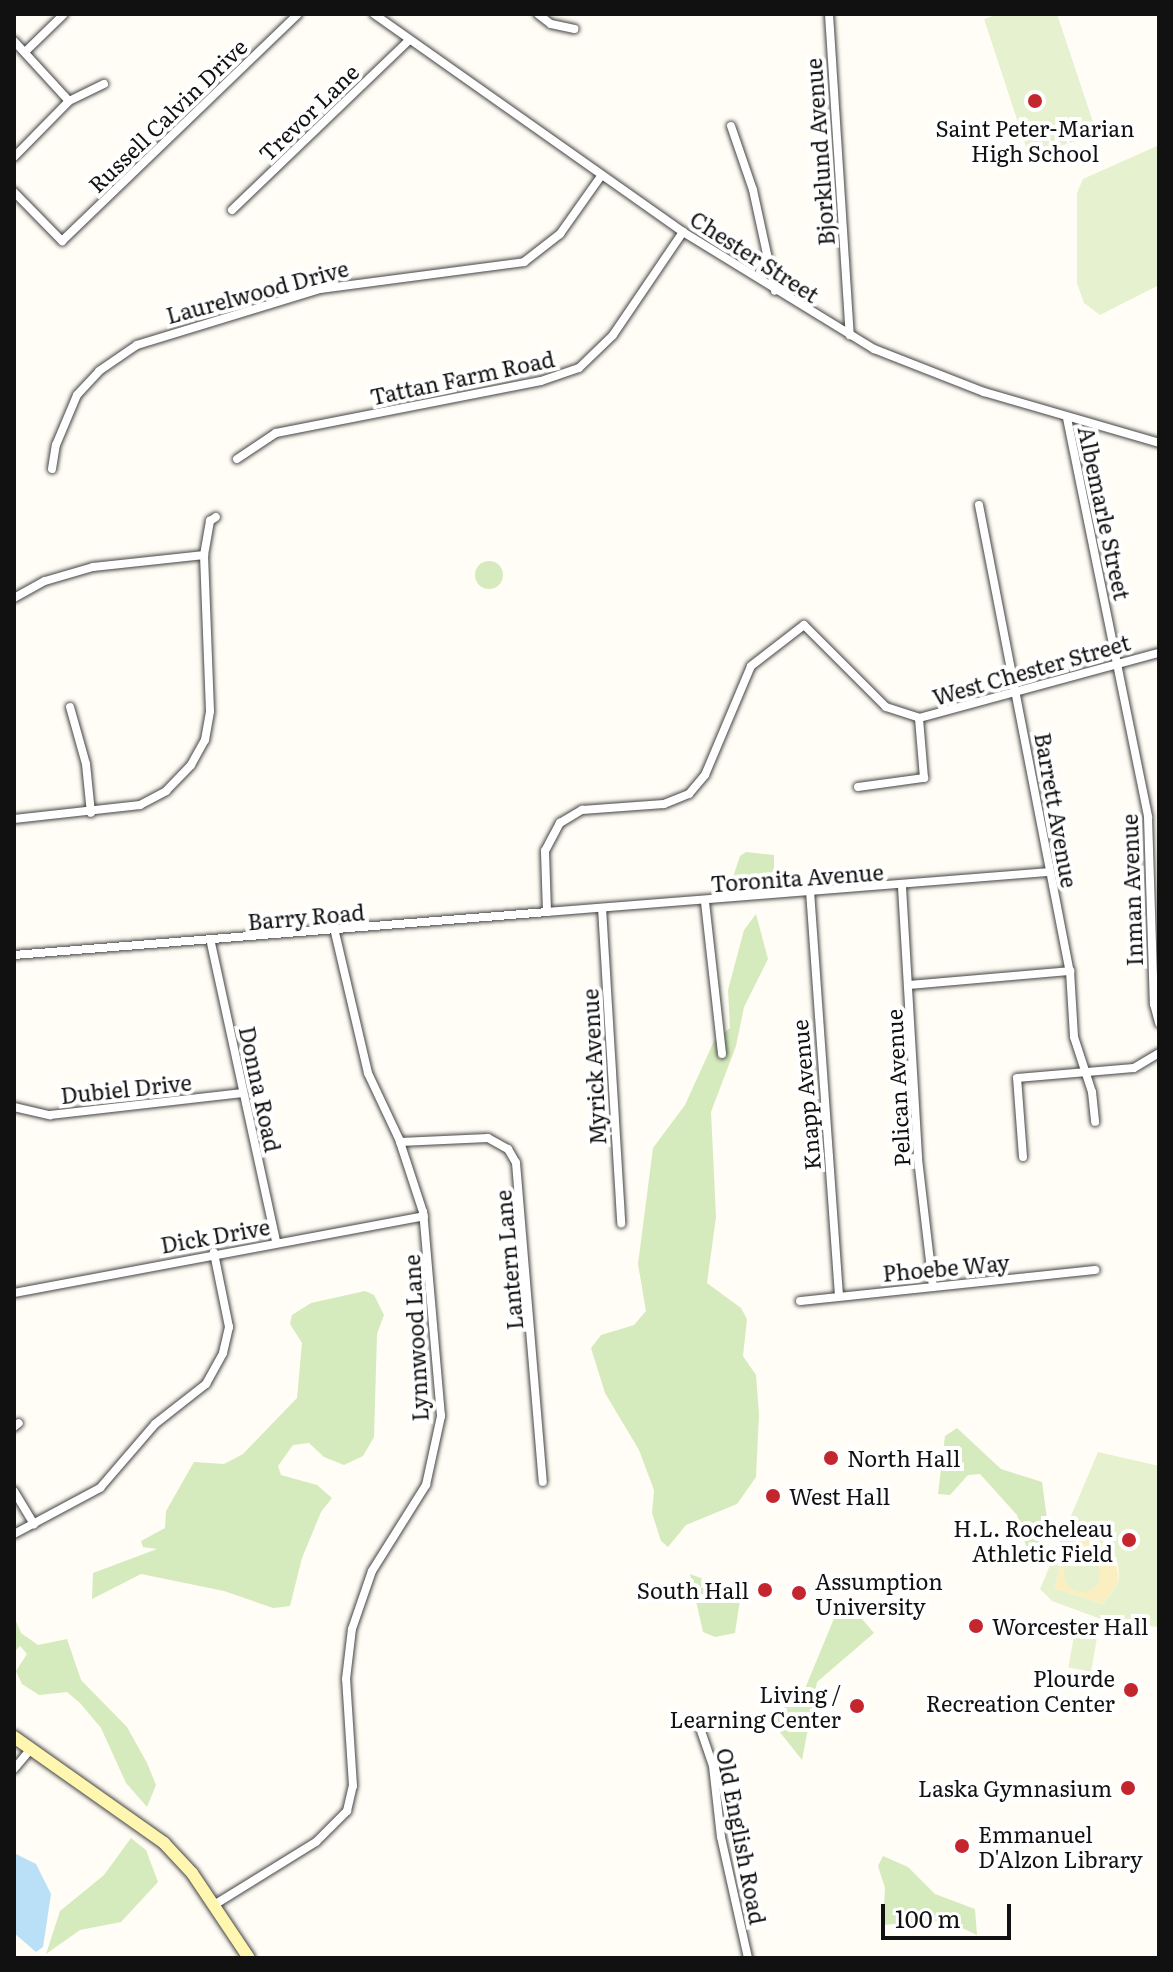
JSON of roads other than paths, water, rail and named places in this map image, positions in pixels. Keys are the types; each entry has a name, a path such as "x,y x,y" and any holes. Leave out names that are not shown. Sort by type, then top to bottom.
{"main road":[{"path":"14,1737 164,1843 214,1905 249,1958"}],"street":[{"path":"25,52 64,14"},
{"name":"Russell Calvin Drive","path":"14,192 62,241 298,14"},
{"name":"Chester Street","path":"374,14 683,232 850,335 946,380 1159,443"},
{"path":"538,14 551,24 574,29"},
{"name":"Bjorklund Avenue","path":"829,14 850,335"},
{"name":"Trevor Lane","path":"232,210 409,40"},
{"path":"14,41 69,101"},
{"path":"14,157 69,101 104,84"},
{"path":"731,126 753,190 775,291"},
{"name":"Laurelwood Drive","path":"52,469 56,445 77,395 99,371 137,345 320,289 524,262 560,234 601,176"},
{"name":"Tattan Farm Road","path":"237,459 276,433 541,381 579,368 613,335 683,232"},
{"name":"Albemarle Street","path":"1067,418 1116,663"},
{"name":"Barrett Avenue","path":"979,505 1070,971 1074,1037 1095,1122"},
{"path":"14,819 91,813 155,798 178,781 205,740 210,711 204,555 210,521 216,517"},
{"path":"14,598 45,581 93,567 204,555"},
{"name":"West Chester Street","path":"547,912 545,858 551,835 573,814 664,804 689,794 705,775 751,666 804,625 886,707 919,718 1159,653"},
{"name":"Inman Avenue","path":"1116,663 1148,817 1151,934 1159,1023"},
{"path":"70,707 86,764 91,813"},
{"path":"858,787 924,778 919,718"},
{"name":"Toronita Avenue","path":"547,912 705,902 810,891 902,887 1049,872"},
{"name":"Pelican Avenue","path":"902,887 919,1172 933,1286"},
{"name":"Knapp Avenue","path":"810,891 839,1295"},
{"path":"705,902 722,1054"},
{"name":"Myrick Avenue","path":"602,908 621,1223"},
{"name":"Barry Road","path":"14,955 211,943 547,912"},
{"name":"Lynnwood Lane","path":"214,1905 332,1831 351,1799 346,1676 352,1629 372,1571 426,1485 441,1416 424,1216 400,1142 368,1073 335,932"},
{"name":"Donna Road","path":"211,943 276,1242"},
{"path":"910,985 1070,971"},
{"path":"1023,1157 1016,1079 1084,1070 1140,1067 1159,1053"},
{"name":"Dubiel Drive","path":"14,1107 50,1115 243,1093"},
{"name":"Lantern Lane","path":"400,1142 488,1138 508,1149 516,1163 543,1482"},
{"name":"Dick Drive","path":"14,1293 424,1216"},
{"path":"14,1534 107,1483 155,1424 206,1384 223,1353 229,1327 214,1253"},
{"name":"Phoebe Way","path":"800,1301 1095,1270"},
{"path":"14,1491 34,1524"},
{"name":"Old English Road","path":"698,1722 713,1766 721,1837 748,1958"},
{"path":"14,1769 31,1749"}],"water":[{"path":"14,1853 36,1864 51,1894 43,1947 36,1952 14,1933"}],"place":[{"name":"Saint Peter-Marian High School","path":"1035,101"},
{"name":"North Hall","path":"831,1458"},
{"name":"West Hall","path":"773,1496"},
{"name":"H.L. Rocheleau Athletic Field","path":"1129,1540"},
{"name":"South Hall","path":"765,1590"},
{"name":"Assumption University","path":"799,1593"},
{"name":"Worcester Hall","path":"976,1626"},
{"name":"Plourde Recreation Center","path":"1131,1690"},
{"name":"Living / Learning Center","path":"857,1706"},
{"name":"Laska Gymnasium","path":"1128,1788"},
{"name":"Emmanuel D'Alzon Library","path":"962,1846"}]}
